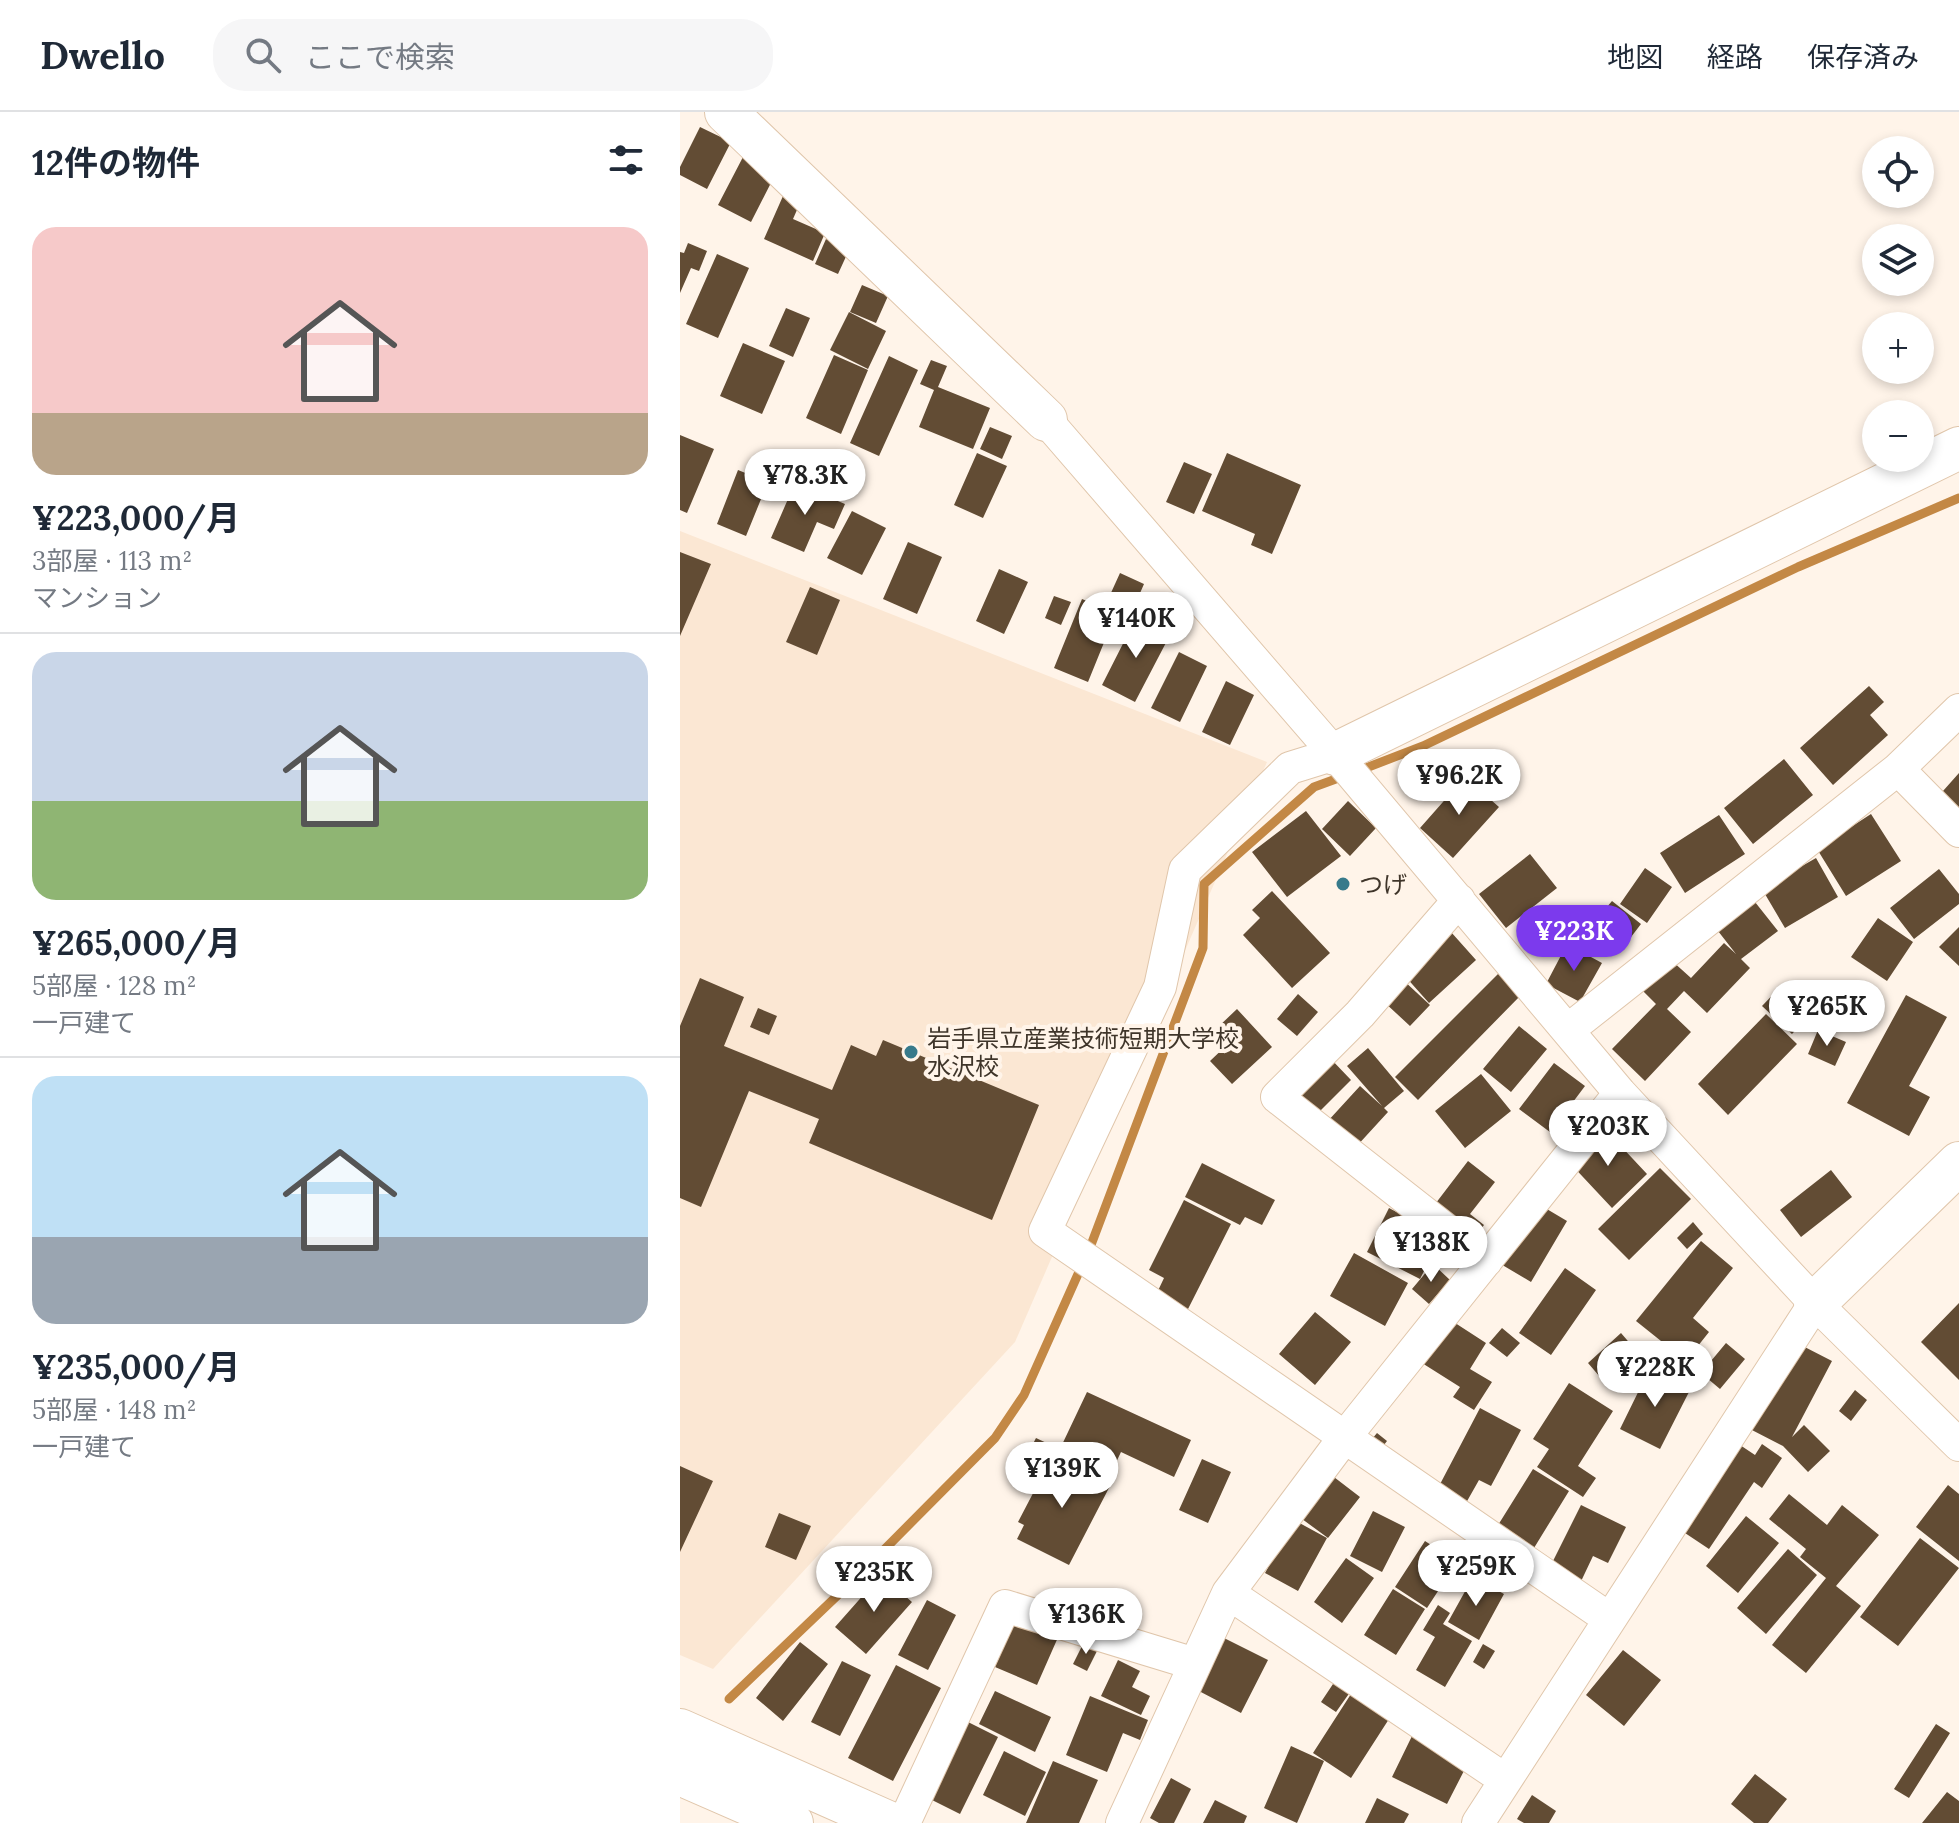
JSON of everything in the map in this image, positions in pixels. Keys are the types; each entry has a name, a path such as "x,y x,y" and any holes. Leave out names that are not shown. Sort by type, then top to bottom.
{"street":[{"path":"726,112 1046,420 1335,754 1620,1093 1815,1303 1959,1445"},
{"path":"1608,1618 1045,1231 1160,987 1185,870 1290,768 1335,754 1959,448"},
{"path":"1568,1030 1898,769 1959,710"},
{"path":"1898,769 1959,831"},
{"path":"1459,900 1360,1014 1277,1097 1486,1261"},
{"path":"1122,1823 1228,1593 1344,1438 1620,1093"},
{"path":"1478,1823 1815,1303 1959,1163"},
{"path":"1228,1593 1504,1779"},
{"path":"904,1823 1005,1606 1195,1664"},
{"path":"680,1730 772,1807"},
{"path":"680,1774 772,1807 890,1823"}],"shaded area":[{"name":"岩手県立産業技術短期大学校 水沢校","path":"680,531 1267,762 1015,1342 713,1669 680,1655"}],"building":[{"path":"700,127 731,142 707,189 680,175 680,167"},
{"path":"743,157 776,173 751,222 718,205"},
{"path":"783,196 800,203 793,219 825,233 813,261 764,239"},
{"path":"826,239 849,250 838,274 815,264"},
{"path":"688,243 707,251 699,271 691,268 680,293 680,252 684,253"},
{"path":"717,254 749,268 718,338 686,324"},
{"path":"862,285 888,296 876,323 850,312"},
{"path":"786,308 810,318 793,357 769,346"},
{"path":"849,312 886,331 868,369 830,350"},
{"path":"743,343 785,361 762,414 720,396"},
{"path":"834,355 868,370 841,434 806,418"},
{"path":"889,356 918,370 879,456 850,443"},
{"path":"931,360 947,366 938,387 990,408 973,449 919,427 934,390 920,384"},
{"path":"990,427 1012,436 1002,459 980,449"},
{"path":"680,435 714,449 687,513 680,510"},
{"path":"977,453 1007,466 983,518 954,505"},
{"path":"1227,453 1301,485 1272,554 1251,545 1255,534 1202,511"},
{"path":"1184,462 1212,474 1194,514 1166,502"},
{"path":"738,470 768,482 746,536 717,524"},
{"path":"795,483 845,504 834,529 817,522 804,552 771,538"},
{"path":"852,511 886,528 862,575 827,558"},
{"path":"908,542 942,557 917,614 883,599"},
{"path":"680,552 711,564 680,636"},
{"path":"999,569 1028,582 1004,634 976,621"},
{"path":"1120,573 1144,584 1134,607 1110,595"},
{"path":"810,587 840,600 817,655 786,642"},
{"path":"1142,593 1166,603 1157,626 1133,616"},
{"path":"1054,596 1071,602 1061,625 1045,618"},
{"path":"1082,599 1116,613 1088,682 1054,668"},
{"path":"1136,618 1170,635 1135,702 1102,685"},
{"path":"1179,652 1207,666 1180,722 1151,708"},
{"path":"1226,681 1254,695 1230,745 1202,732"},
{"path":"1869,686 1884,702 1870,715 1888,735 1833,785 1800,748"},
{"path":"1784,759 1813,795 1753,844 1724,808"},
{"path":"1959,773 1959,814 1935,800"},
{"path":"1465,777 1499,807 1453,858 1420,828"},
{"path":"1348,801 1376,828 1350,856 1322,829"},
{"path":"1306,811 1341,856 1287,897 1252,852"},
{"path":"1871,814 1901,861 1846,896 1817,849"},
{"path":"1719,815 1745,854 1685,893 1660,853"},
{"path":"1530,854 1557,888 1506,928 1479,894"},
{"path":"1816,858 1838,897 1785,928 1762,889"},
{"path":"1645,868 1672,887 1647,923 1620,904"},
{"path":"1939,869 1959,894 1959,904 1914,939 1890,908"},
{"path":"1272,891 1330,953 1292,988 1243,935 1260,918 1252,910"},
{"path":"1612,901 1641,924 1621,950 1591,926"},
{"path":"1755,902 1778,931 1741,959 1750,968 1707,1013 1684,991 1667,1009 1691,1032 1645,1081 1612,1049 1656,1004 1642,990 1671,960 1691,978 1724,943 1736,954 1718,931"},
{"path":"1878,918 1913,942 1887,981 1851,957"},
{"path":"1959,927 1959,966 1939,947"},
{"path":"1451,932 1476,960 1429,1003 1404,975"},
{"path":"1567,944 1602,963 1580,1002 1546,984"},
{"path":"1500,972 1522,994 1418,1100 1395,1077"},
{"path":"700,978 744,997 724,1046 832,1090 851,1045 876,1056 883,1040 1039,1105 992,1220 809,1143 819,1119 749,1091 701,1207 680,1198 680,1026"},
{"path":"1402,979 1430,1005 1410,1026 1383,1001"},
{"path":"1784,983 1814,1011 1792,1034 1762,1006"},
{"path":"1298,994 1318,1012 1297,1036 1277,1019"},
{"path":"1906,995 1947,1017 1909,1086 1930,1097 1909,1136 1847,1103"},
{"path":"758,1008 777,1016 769,1035 750,1027"},
{"path":"1237,1009 1272,1047 1232,1084 1210,1061 1230,1042 1217,1028"},
{"path":"1766,1014 1797,1044 1728,1115 1698,1084"},
{"path":"1519,1026 1547,1049 1511,1092 1483,1069"},
{"path":"1818,1030 1846,1042 1835,1066 1808,1054"},
{"path":"1368,1048 1404,1091 1384,1108 1388,1112 1355,1148 1327,1122 1360,1086 1382,1106 1347,1066"},
{"path":"1329,1057 1351,1080 1316,1115 1294,1092"},
{"path":"1554,1063 1585,1086 1561,1118 1568,1124 1558,1138 1519,1109"},
{"path":"1481,1074 1511,1111 1465,1148 1435,1111"},
{"path":"1604,1128 1647,1174 1612,1208 1568,1161"},
{"path":"1468,1161 1495,1182 1470,1214 1484,1225 1467,1247 1426,1216"},
{"path":"1202,1163 1275,1200 1262,1225 1245,1217 1240,1225 1185,1197"},
{"path":"1660,1168 1691,1199 1629,1260 1598,1229"},
{"path":"1831,1170 1852,1197 1801,1237 1780,1210"},
{"path":"1184,1200 1231,1224 1186,1313 1155,1297 1164,1278 1149,1270"},
{"path":"1535,1202 1567,1221 1531,1282 1499,1263"},
{"path":"1389,1208 1423,1226 1414,1245 1432,1255 1420,1279 1367,1252"},
{"path":"1693,1222 1703,1234 1687,1249 1677,1238"},
{"path":"1701,1241 1733,1268 1693,1318 1709,1332 1686,1361 1636,1321"},
{"path":"1354,1253 1408,1283 1385,1326 1330,1296"},
{"path":"1433,1264 1450,1280 1429,1304 1412,1289"},
{"path":"1565,1268 1596,1290 1551,1355 1519,1333"},
{"path":"1959,1303 1959,1380 1921,1342"},
{"path":"1315,1312 1351,1342 1315,1385 1279,1354"},
{"path":"1449,1319 1486,1343 1470,1369 1492,1382 1474,1410 1453,1397 1460,1387 1422,1363"},
{"path":"1502,1328 1520,1343 1507,1357 1489,1343"},
{"path":"1621,1333 1633,1347 1600,1377 1588,1363"},
{"path":"1793,1341 1832,1361 1792,1437 1804,1425 1830,1451 1808,1472 1783,1446 1748,1428"},
{"path":"1726,1343 1745,1359 1720,1389 1701,1373"},
{"path":"1649,1370 1690,1390 1660,1449 1620,1429"},
{"path":"1569,1383 1613,1411 1578,1466 1596,1478 1583,1497 1537,1467 1549,1449 1533,1439"},
{"path":"1855,1390 1867,1400 1851,1421 1839,1411"},
{"path":"1087,1392 1191,1440 1174,1477 1121,1452 1110,1475 1059,1451"},
{"path":"1480,1408 1521,1430 1491,1486 1479,1480 1466,1503 1438,1488"},
{"path":"1377,1433 1387,1441 1377,1454 1367,1445"},
{"path":"1036,1438 1055,1447 1039,1478 1020,1469"},
{"path":"1734,1441 1755,1455 1762,1444 1782,1458 1762,1488 1754,1482 1709,1549 1676,1527"},
{"path":"1053,1455 1111,1484 1069,1565 1017,1539 1024,1525 1018,1522"},
{"path":"1202,1459 1231,1472 1208,1523 1179,1510"},
{"path":"680,1466 713,1481 680,1552"},
{"path":"1533,1469 1569,1491 1526,1561 1490,1538"},
{"path":"1330,1474 1360,1497 1328,1538 1298,1516"},
{"path":"1948,1485 1959,1494 1959,1561 1916,1527"},
{"path":"1789,1494 1827,1525 1842,1505 1879,1535 1836,1586 1861,1606 1806,1673 1772,1645 1826,1578 1800,1557 1806,1549 1769,1519"},
{"path":"1581,1505 1626,1527 1608,1563 1593,1556 1575,1594 1544,1579"},
{"path":"1373,1511 1405,1527 1382,1572 1350,1556"},
{"path":"779,1513 811,1526 796,1560 765,1547"},
{"path":"1746,1516 1779,1543 1738,1593 1706,1566"},
{"path":"1294,1520 1327,1538 1298,1591 1265,1573"},
{"path":"1920,1538 1959,1568 1898,1646 1860,1617"},
{"path":"1425,1541 1457,1562 1427,1608 1395,1587"},
{"path":"1788,1549 1817,1575 1766,1634 1737,1608"},
{"path":"1346,1558 1374,1578 1342,1623 1314,1602"},
{"path":"881,1575 912,1602 866,1654 835,1627"},
{"path":"1473,1577 1504,1594 1479,1640 1448,1622"},
{"path":"1393,1589 1425,1609 1396,1655 1364,1635"},
{"path":"927,1600 956,1615 928,1670 898,1655"},
{"path":"1438,1605 1450,1613 1443,1624 1472,1641 1445,1687 1416,1670 1435,1637 1423,1630"},
{"path":"1021,1608 1063,1626 1037,1685 995,1667"},
{"path":"1224,1638 1268,1660 1241,1713 1197,1690"},
{"path":"800,1642 828,1664 783,1721 756,1698"},
{"path":"1084,1642 1098,1649 1087,1671 1073,1664"},
{"path":"1483,1644 1495,1651 1484,1669 1473,1662"},
{"path":"1623,1650 1661,1680 1624,1726 1586,1695"},
{"path":"1118,1660 1140,1671 1132,1687 1150,1696 1141,1715 1101,1696"},
{"path":"842,1661 871,1675 840,1736 811,1722"},
{"path":"896,1665 941,1688 893,1781 848,1758"},
{"path":"1337,1678 1353,1688 1336,1712 1321,1702"},
{"path":"995,1691 1051,1717 1035,1752 979,1724"},
{"path":"1351,1694 1389,1719 1351,1778 1313,1753"},
{"path":"1090,1696 1148,1720 1140,1740 1123,1733 1107,1772 1066,1755"},
{"path":"968,1722 998,1737 960,1814 930,1799"},
{"path":"1936,1724 1950,1733 1909,1798 1894,1789"},
{"path":"1412,1736 1468,1763 1447,1804 1392,1777"},
{"path":"1291,1746 1324,1761 1297,1823 1264,1808"},
{"path":"1004,1751 1046,1772 1025,1816 983,1795"},
{"path":"1053,1761 1098,1780 1079,1823 1026,1823"},
{"path":"1755,1774 1787,1799 1768,1823 1754,1823 1731,1804"},
{"path":"1171,1778 1191,1789 1174,1823 1159,1823 1150,1818"},
{"path":"1947,1792 1959,1801 1959,1823 1922,1823"},
{"path":"1532,1795 1556,1811 1549,1823 1524,1823 1517,1819"},
{"path":"1377,1798 1409,1814 1404,1823 1365,1823"},
{"path":"1215,1800 1247,1816 1244,1823 1203,1823"}],"waterway":[{"path":"1358,771 1423,746 1798,567 1959,498"},
{"path":"729,1699 862,1572 995,1438 1024,1395 1091,1245 1203,948 1204,884 1314,787 1344,776"}],"place":[{"name":"つげ","path":"1343,884"},
{"name":"岩手県立産業技術短期大学校 水沢校","path":"911,1052"}]}
